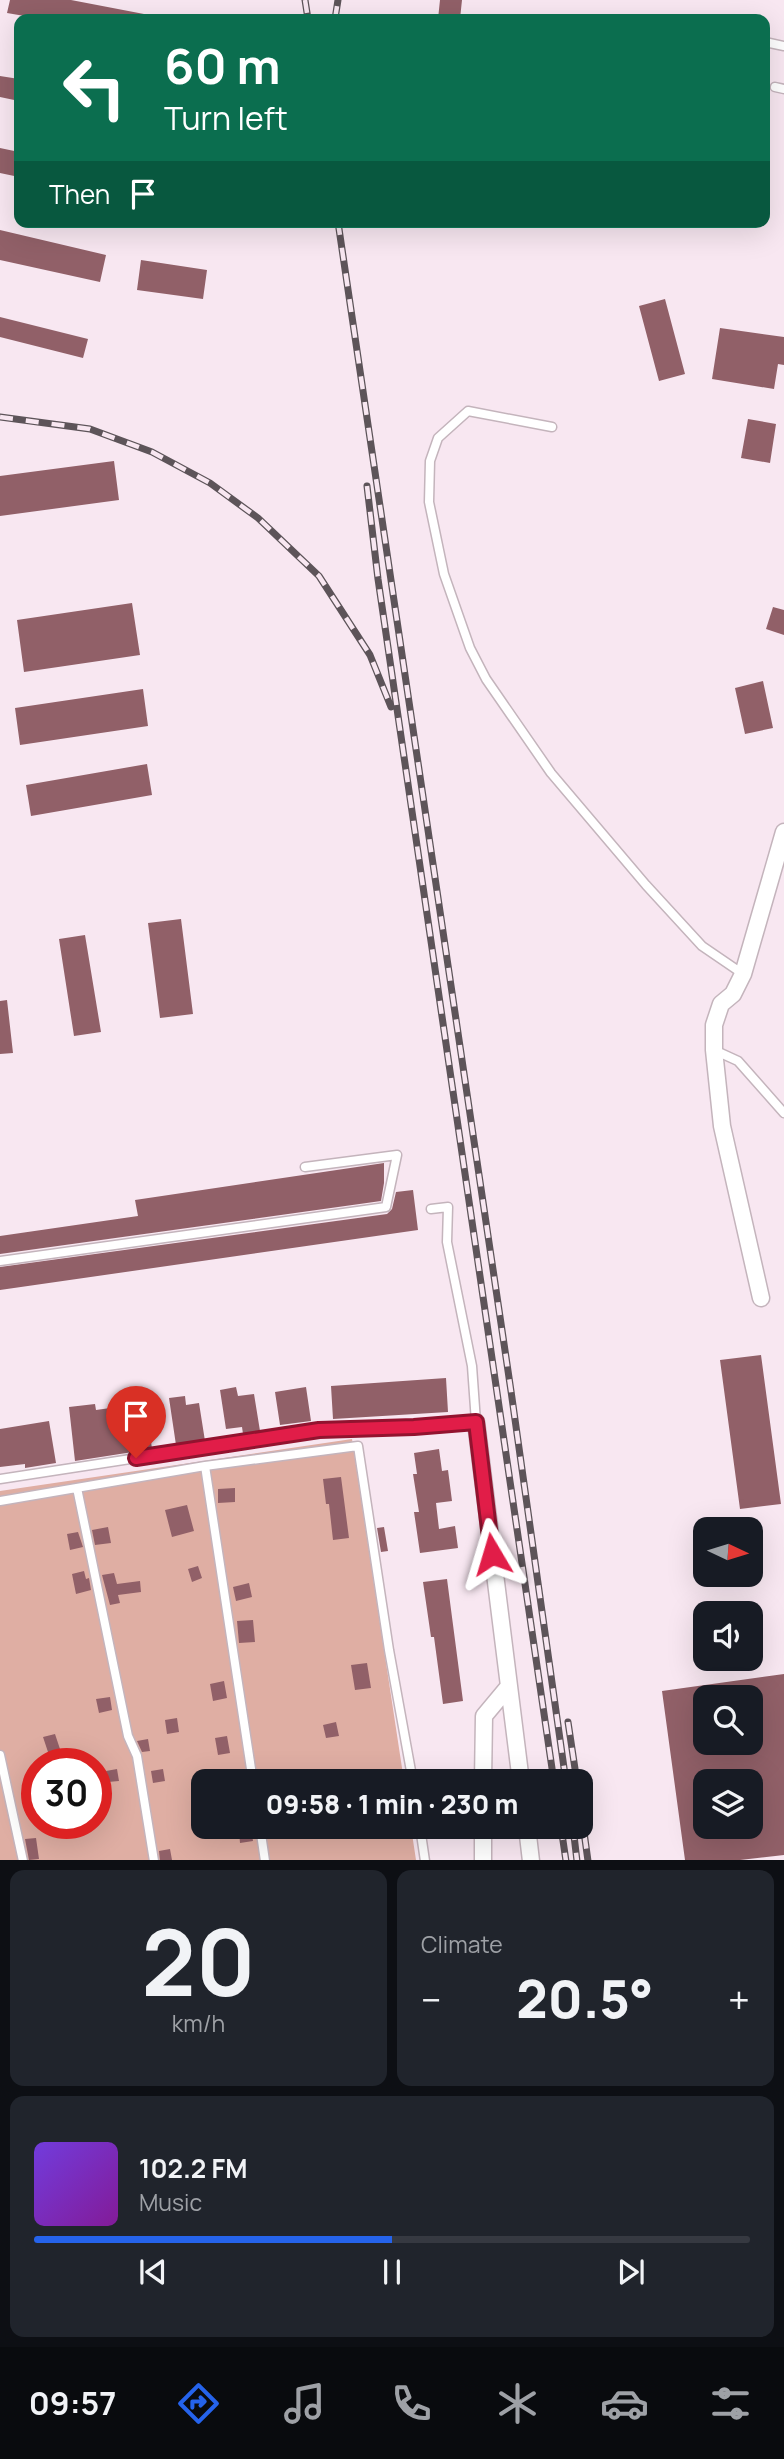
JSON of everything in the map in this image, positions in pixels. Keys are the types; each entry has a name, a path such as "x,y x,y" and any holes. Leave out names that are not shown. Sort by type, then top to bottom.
{"street":[{"path":"761,1298 722,1126 714,1025 721,1004 733,993 743,974 784,832"},
{"path":"476,1422 519,1769"},
{"path":"483,1769 484,1716 509,1686"},
{"path":"483,1839 483,1860"},
{"path":"528,1839 531,1860"}],"lane":[{"path":"552,427 468,411 438,438 430,461 429,502 444,575 470,648 486,679 551,773 702,946 743,974"},
{"path":"714,1050 738,1061 784,1113"},
{"path":"0,1261 386,1207 397,1155 305,1167"},
{"path":"0,1479 319,1430 476,1422 472,1366 447,1242 448,1207 431,1209"},
{"path":"0,1501 205,1466 358,1446 389,1650 411,1769"},
{"path":"205,1466 251,1769"},
{"path":"77,1488 128,1736 138,1756 154,1860"},
{"path":"0,1755 23,1860"},
{"path":"262,1839 265,1860"},
{"path":"422,1839 425,1860"}],"shaded area":[{"path":"352,1439 402,1769 191,1769 191,1839 413,1839 416,1860 0,1860 0,1491"}],"building":[{"path":"10,0 71,0 144,14 14,14 7,13"},
{"path":"440,0 462,0 461,14 439,14"},
{"path":"0,76 14,78 14,100 0,97"},
{"path":"0,148 14,151 14,176 0,173"},
{"path":"0,230 106,255 100,282 0,260"},
{"path":"141,260 207,270 203,299 137,290"},
{"path":"665,299 685,374 659,381 639,306"},
{"path":"0,317 88,339 83,358 0,337"},
{"path":"720,328 784,337 784,365 778,364 774,389 712,379"},
{"path":"748,419 776,424 770,463 741,458"},
{"path":"114,461 119,500 0,516 0,476"},
{"path":"132,603 140,655 24,672 17,620"},
{"path":"773,607 784,610 784,635 766,629"},
{"path":"763,681 773,728 745,734 735,688"},
{"path":"143,689 148,726 20,745 15,708"},
{"path":"147,764 152,795 31,816 26,785"},
{"path":"181,919 193,1014 160,1018 148,923"},
{"path":"85,935 101,1032 74,1036 59,939"},
{"path":"7,1000 13,1053 0,1054 0,1001"},
{"path":"384,1163 381,1201 0,1254 0,1236 138,1216 135,1200"},
{"path":"413,1190 418,1230 0,1290 0,1267 387,1214 392,1209 396,1192"},
{"path":"761,1355 781,1504 740,1509 720,1360"},
{"path":"446,1378 448,1412 333,1419 331,1386"},
{"path":"236,1387 238,1396 254,1394 260,1431 243,1434 242,1427 226,1429 220,1390"},
{"path":"306,1387 311,1421 280,1425 275,1392"},
{"path":"185,1396 186,1405 199,1403 205,1441 176,1445 169,1398"},
{"path":"146,1403 152,1449 75,1461 69,1407 95,1404 96,1410"},
{"path":"49,1421 56,1463 25,1468 25,1464 0,1467 0,1429"},
{"path":"439,1449 442,1471 448,1470 452,1501 436,1503 439,1529 455,1526 458,1548 420,1553 414,1512 419,1512 413,1474 417,1474 414,1453"},
{"path":"341,1477 349,1538 333,1540 323,1479"},
{"path":"235,1488 235,1502 218,1503 218,1489"},
{"path":"187,1505 194,1531 172,1537 165,1510"},
{"path":"108,1527 111,1543 95,1545 92,1530"},
{"path":"384,1527 388,1551 381,1552 377,1528"},
{"path":"78,1532 83,1547 70,1550 67,1534"},
{"path":"198,1566 202,1578 192,1582 188,1569"},
{"path":"84,1571 86,1579 89,1578 91,1590 76,1594 72,1574"},
{"path":"114,1573 117,1584 140,1581 141,1592 118,1595 120,1603 110,1605 102,1575"},
{"path":"447,1579 463,1701 443,1704 423,1582"},
{"path":"249,1583 252,1597 236,1601 233,1587"},
{"path":"253,1620 255,1642 239,1643 237,1621"},
{"path":"367,1663 371,1688 355,1690 351,1665"},
{"path":"784,1674 784,1855 740,1860 685,1860 662,1691 693,1687 693,1755 763,1755 763,1685 705,1685"},
{"path":"224,1681 227,1698 213,1701 210,1684"},
{"path":"110,1697 112,1710 99,1713 96,1699"},
{"path":"177,1718 179,1732 167,1734 165,1720"},
{"path":"336,1722 339,1736 326,1738 323,1725"},
{"path":"55,1734 60,1748 47,1748 43,1737"},
{"path":"227,1736 230,1753 218,1755 215,1738"},
{"path":"148,1739 150,1751 142,1752 137,1741"},
{"path":"117,1769 119,1781 112,1782 112,1770"},
{"path":"163,1769 165,1781 153,1783 151,1771"},
{"path":"25,1839 36,1839 39,1859 29,1860"},
{"path":"240,1839 253,1839 253,1841 240,1843"},
{"path":"170,1849 172,1860 160,1860 159,1851"}],"railway":[{"path":"305,0 307,14"},
{"path":"336,14 338,0"},
{"path":"339,228 564,1769"},
{"path":"0,417 90,429 152,452 210,483 258,518 319,576 370,655 391,707"},
{"path":"367,486 378,579 552,1769"},
{"path":"568,1722 575,1769"},
{"path":"563,1839 566,1860"},
{"path":"574,1839 577,1860"},
{"path":"585,1839 588,1860"}],"route":[{"path":"136,1458 319,1430 476,1422 492,1554"}]}
